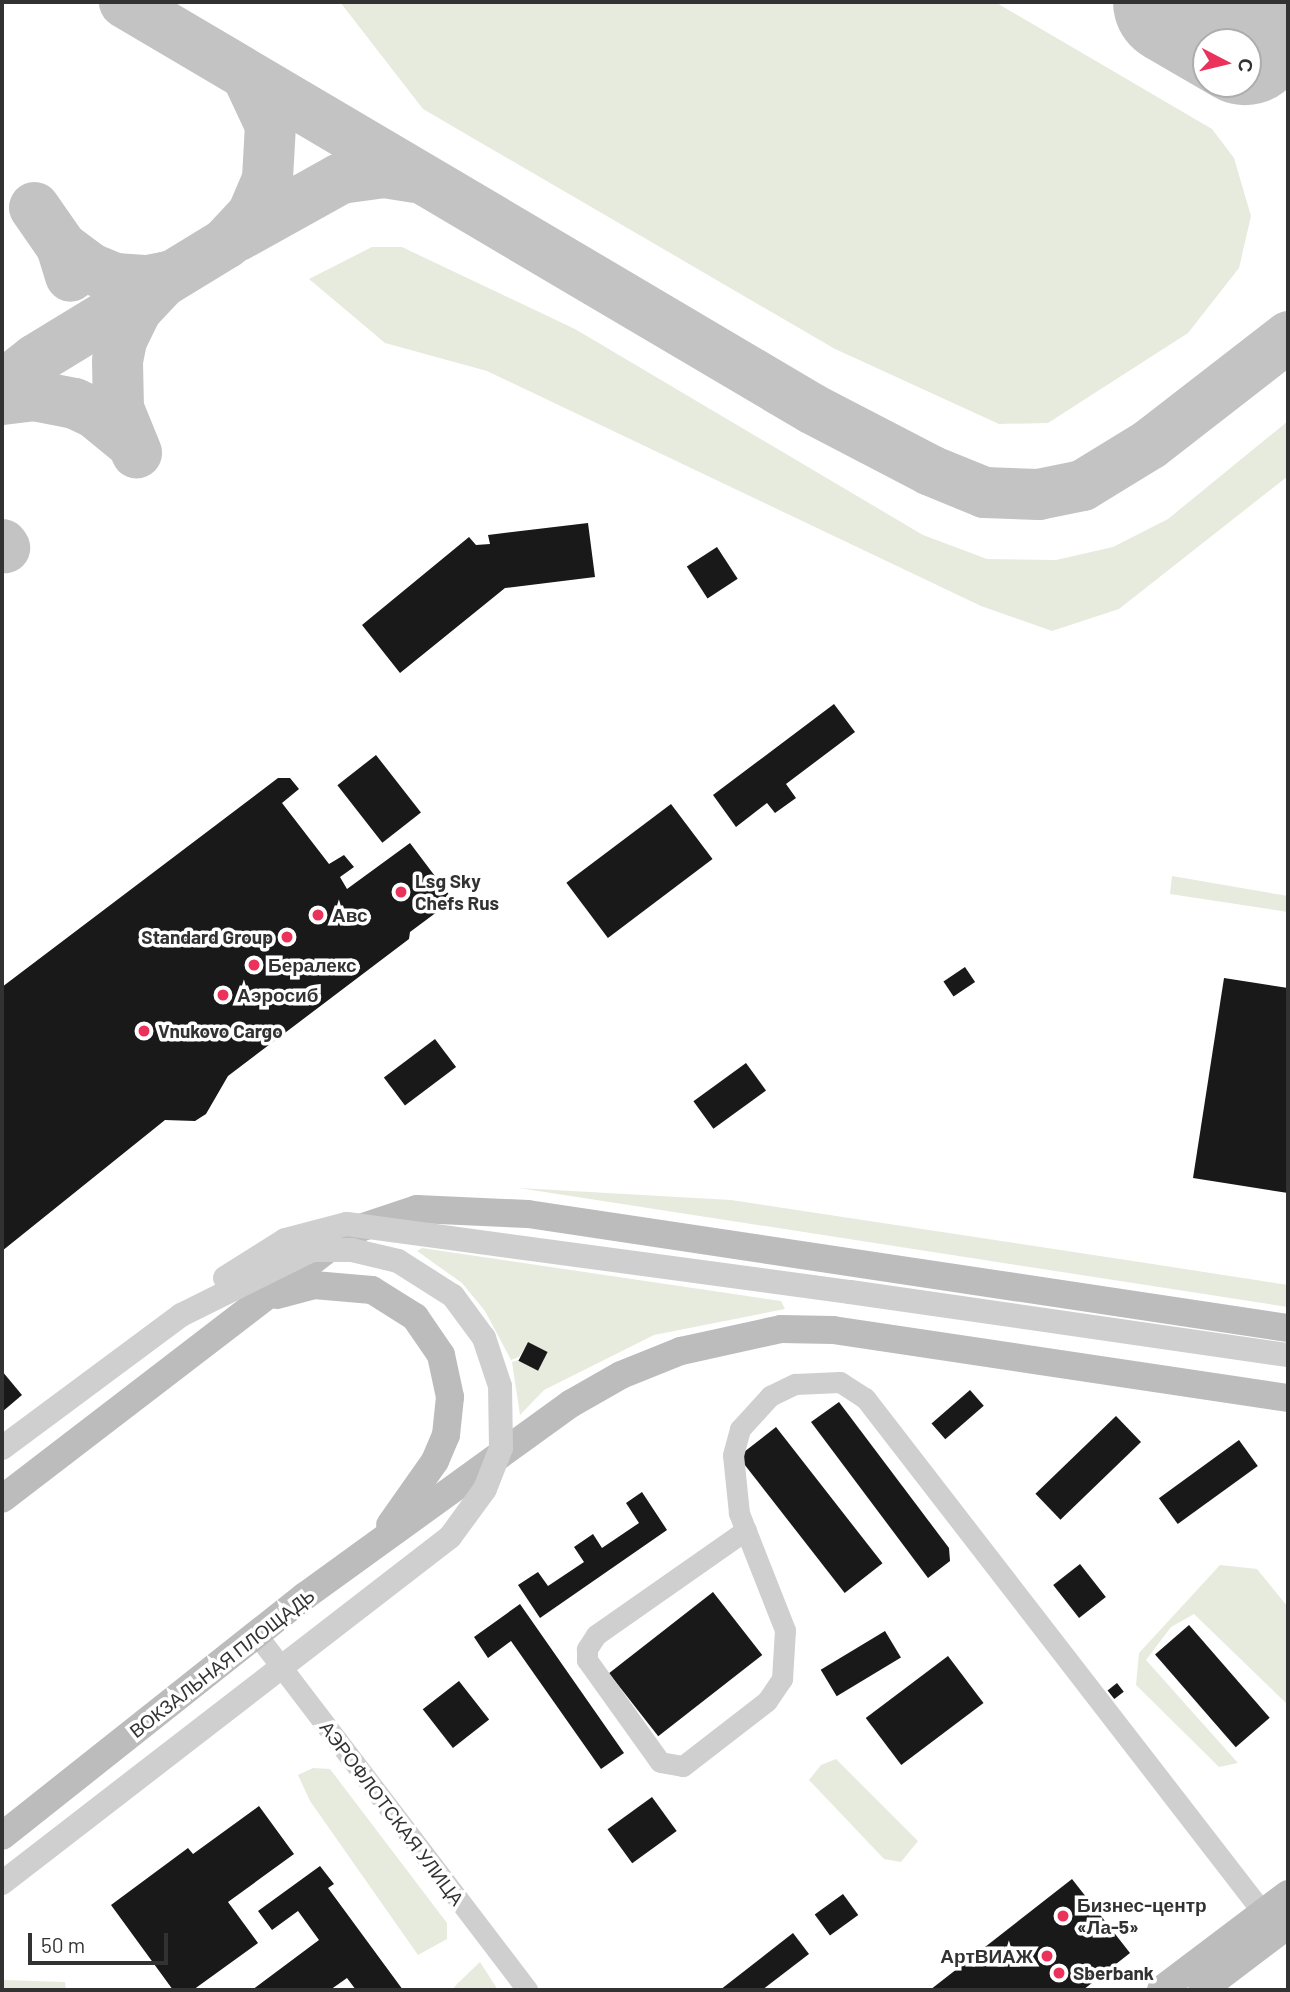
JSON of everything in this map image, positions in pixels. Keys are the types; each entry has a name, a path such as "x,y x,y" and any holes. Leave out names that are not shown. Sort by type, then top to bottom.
{"main road":[{"path":"2,1499 226,1325 360,1228 417,1209 448,1207 528,1214 1288,1328"},
{"path":"226,1325 284,1292 345,1285 386,1295 415,1317 434,1340 449,1385 446,1434 435,1461 378,1543"},
{"name":"ВОКЗАЛЬНАЯ ПЛОЩАДЬ","path":"2,1836 257,1635 445,1493 604,1384 681,1351 780,1329 833,1330 1288,1398"},
{"path":"1202,1990 1277,1923 1288,1894"},
{"path":"1161,1990 1277,1923"}],"street":[{"path":"2,1448 261,1252 302,1232 347,1224 1288,1355"},
{"path":"2,1883 450,1537 485,1489 501,1448 500,1386 484,1338 453,1296 398,1261 352,1250 312,1250 181,1315"},
{"path":"746,1530 596,1636 587,1649 587,1660 660,1762 672,1767 683,1766 767,1701 782,1679 785,1630 746,1530 732,1471 736,1440 748,1416 769,1396 795,1384 828,1380 854,1387 1277,1923"},
{"name":"АЭРОФЛОТСКАЯ УЛИЦА","path":"257,1635 527,1990"}],"shaded area":[{"path":"340,2 995,2 1212,129 1234,158 1251,216 1239,268 1188,333 1048,423 999,424 835,349 423,109"},
{"path":"372,247 402,247 575,329 923,535 987,559 1056,560 1113,547 1168,519 1288,421 1288,476 1119,609 1052,631 981,606 487,371 385,343 309,279"},
{"path":"1172,876 1288,896 1288,912 1170,894"},
{"path":"519,1188 731,1200 1133,1261 1288,1285 1288,1307"},
{"path":"422,1248 781,1301 785,1309 654,1335 544,1390 520,1415 512,1362 518,1360 538,1370 547,1352 528,1342 519,1357 511,1360 485,1311 462,1283 417,1251"},
{"path":"1220,1565 1257,1569 1288,1607 1288,1705 1194,1614 1171,1627 1146,1660 1238,1763 1219,1767 1136,1685 1139,1653"},
{"path":"836,1759 918,1841 901,1862 884,1859 809,1780 821,1765"},
{"path":"313,1768 330,1769 447,1923 447,1939 418,1955 310,1801 298,1775"},
{"path":"480,1962 498,1990 452,1990 457,1984"},
{"path":"2,1980 65,1982 66,1990 2,1990"}],"building":[{"path":"588,523 595,577 505,588 400,673 362,625 469,537 476,545 490,544 488,535"},
{"path":"717,547 738,579 708,598 687,567"},
{"path":"834,704 855,732 786,784 796,798 775,813 767,803 736,827 713,795"},
{"path":"376,755 421,813 382,843 337,785"},
{"name":"Vnukovo Cargo","path":"278,778 290,778 299,789 282,803 329,864 344,855 354,867 340,877 347,889 410,843 453,900 410,932 409,939 228,1076 206,1114 195,1121 165,1120 2,1251 2,987"},
{"path":"671,804 713,859 608,938 566,883"},
{"path":"965,967 975,982 954,996 943,982"},
{"path":"1224,978 1288,988 1288,1193 1193,1178"},
{"path":"435,1039 456,1067 405,1105 384,1078"},
{"path":"746,1063 766,1091 713,1129 693,1101"},
{"path":"528,1342 548,1352 538,1371 518,1361"},
{"path":"2,1371 22,1395 2,1412"},
{"path":"970,1390 984,1406 945,1439 932,1423"},
{"path":"839,1402 949,1548 950,1561 928,1578 811,1422"},
{"path":"1116,1416 1141,1442 1060,1520 1035,1494"},
{"path":"776,1427 883,1563 845,1593 738,1457"},
{"path":"1239,1440 1258,1466 1178,1524 1159,1498"},
{"path":"642,1492 667,1530 540,1618 518,1585 538,1572 548,1586 584,1562 574,1547 593,1534 602,1548 639,1523 626,1503"},
{"path":"1080,1564 1106,1597 1079,1618 1053,1585"},
{"path":"713,1592 762,1655 658,1736 609,1673"},
{"path":"520,1604 624,1753 601,1769 511,1641 488,1658 474,1637"},
{"path":"1189,1625 1270,1718 1236,1747 1155,1655"},
{"path":"885,1631 901,1658 837,1696 821,1670"},
{"path":"948,1656 984,1703 901,1765 866,1718"},
{"path":"459,1681 489,1720 453,1748 423,1709"},
{"path":"1117,1683 1124,1692 1114,1699 1108,1690"},
{"path":"652,1797 677,1831 632,1863 608,1829"},
{"path":"259,1806 294,1854 228,1902 258,1943 193,1990 173,1990 111,1905 188,1848 193,1854"},
{"path":"320,1866 334,1884 328,1888 403,1990 356,1990 347,1978 330,1990 252,1990 319,1940 298,1911 272,1930 258,1911"},
{"name":"Бизнес-центр «Ла-5»","path":"1072,1879 1130,1953 1083,1990 930,1990"},
{"path":"843,1894 858,1915 830,1936 815,1915"},
{"path":"793,1933 809,1954 762,1990 720,1990"}],"taxiway":[{"path":"124,2 813,409 930,470 984,492 1038,494 1082,485 1149,444 1288,336"},
{"path":"2,385 35,359 225,243 252,214 267,178 270,125 247,76"},
{"path":"236,236 340,178 384,172 414,177"},
{"path":"34,207 61,246 70,276"},
{"path":"61,246 90,268 115,278 147,280 167,276 136,309 121,340 117,361 118,408 136,452"},
{"path":"2,399 33,395 74,403 95,413 128,440"}],"runway":[{"path":"1176,2 1221,28"}],"place":[{"name":"Lsg Sky Chefs Rus","path":"401,892"},
{"name":"Авс","path":"318,915"},
{"name":"Standard Group","path":"287,937"},
{"name":"Бералекс","path":"254,965"},
{"name":"Аэросиб","path":"223,995"},
{"name":"Vnukovo Cargo","path":"144,1031"},
{"name":"Бизнес-центр «Ла-5»","path":"1063,1916"},
{"name":"АртВИАЖ","path":"1047,1956"},
{"name":"Sberbank","path":"1059,1973"}]}
